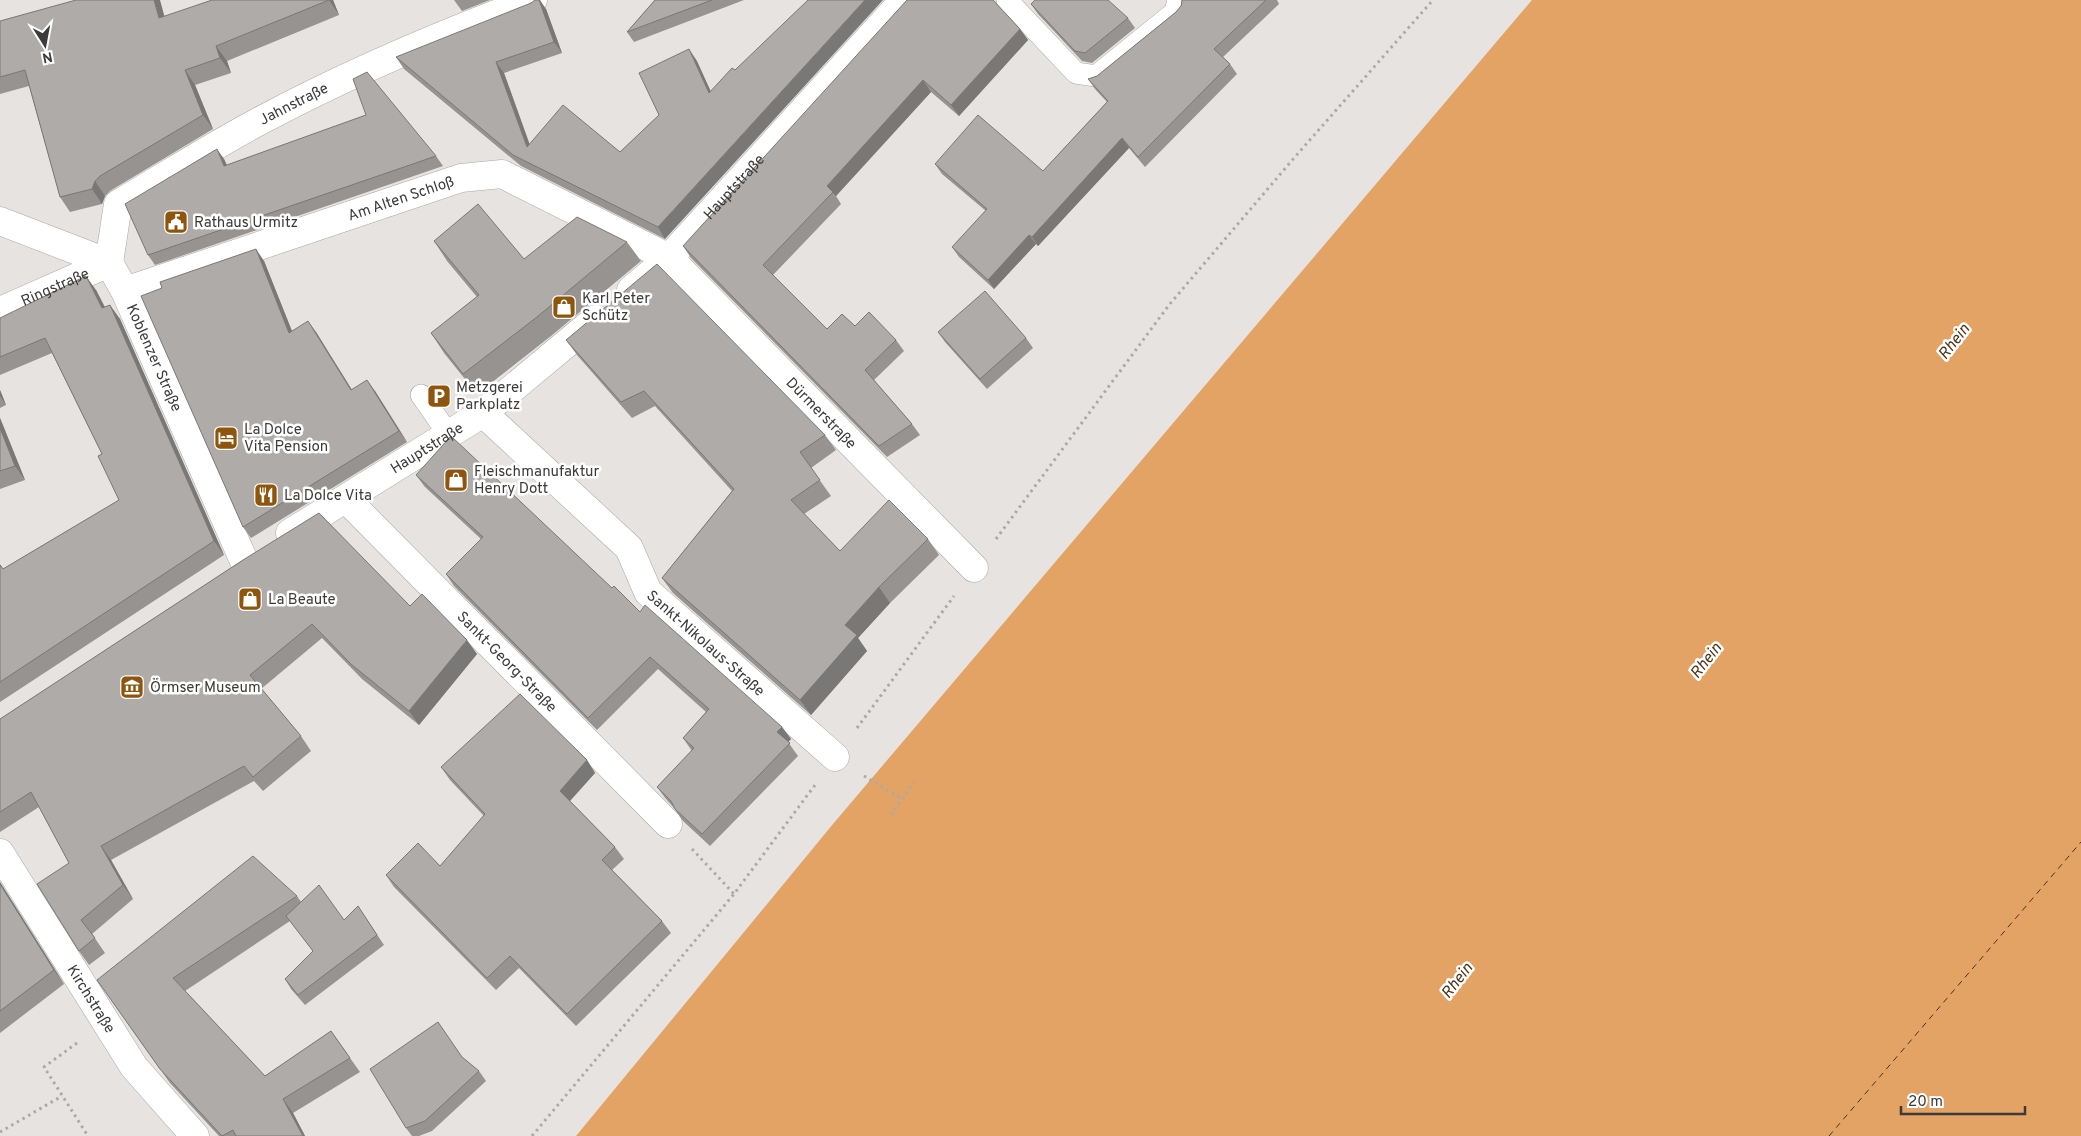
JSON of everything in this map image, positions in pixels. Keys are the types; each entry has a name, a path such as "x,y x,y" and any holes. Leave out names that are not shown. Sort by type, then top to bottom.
{"street":[{"name":"Jahnstraße","path":"109,263 118,204 254,123 342,79 533,0"},
{"name":"Hauptstraße","path":"220,577 483,413 669,258 904,0"},
{"name":"Am Alten Schloß","path":"125,291 461,178 502,174 669,258"},
{"path":"0,221 109,263"},
{"name":"Dürmerstraße","path":"669,258 974,568"},
{"name":"Koblenzer Straße","path":"109,263 259,553"},
{"name":"Ringstraße","path":"0,311 109,263"},
{"name":"Sankt-Nikolaus-Straße","path":"483,413 629,548 648,592 835,757"},
{"name":"Sankt-Georg-Straße","path":"346,499 668,824"},
{"name":"Kirchstraße","path":"0,853 134,1067 195,1136"}],"lane":[{"path":"1007,0 1076,73 1096,76 1175,12 1178,0"},
{"path":"421,395 449,434"}],"path":[{"path":"835,757 902,799"},
{"path":"891,815 914,782"},
{"path":"668,824 734,894"},
{"path":"88,1136 44,1067 106,1021"},
{"path":"0,1132 63,1096"}],"water":[{"name":"Rhein","path":"1532,0 2081,0 2081,1136 576,1136 833,824"}],"building":[{"path":"76,0 154,0 159,18 212,0 329,0 216,46 220,58 185,70 203,115 100,176 95,181 92,189 60,197 25,70 0,77 0,21"},
{"path":"539,0 554,42 496,62 527,147 563,105 620,152 659,115 639,73 689,49 709,93 732,68 735,70 808,0 865,0 658,227 513,155 396,57"},
{"path":"655,0 712,0 627,32"},
{"path":"907,0 993,0 1020,29 951,105 923,80 827,186 833,192 763,265 827,329 842,314 855,326 869,312 896,340 865,370 912,424 879,446 683,246"},
{"path":"1035,0 1108,0 1128,18 1085,53 1075,51 1031,4"},
{"path":"1182,0 1266,0 1214,49 1230,64 1138,157 1122,138 1032,237 1029,235 988,280 952,247 987,209 935,164 978,115 1043,171 1108,101 1088,79 1097,76 1176,12 1181,6"},
{"path":"367,72 436,156 148,255 125,204 217,149 224,166 366,115 353,79"},
{"path":"478,204 524,259 577,217 627,242 537,317 463,374 431,333 479,295 434,241"},
{"path":"256,249 289,333 308,321 351,390 367,380 399,431 243,527 141,296 162,288 160,282"},
{"path":"657,264 825,435 800,452 820,480 791,500 840,551 889,500 928,539 879,587 845,625 857,635 800,700 662,578 734,489 644,391 621,402 566,340"},
{"path":"86,276 102,308 110,305 214,541 0,682 0,565 3,569 119,500 98,456 102,454 45,338 0,357 0,318"},
{"path":"985,291 1026,338 980,379 938,332"},
{"path":"0,428 15,466 0,471"},
{"path":"451,436 612,588 614,586 640,612 645,605 782,727 777,732 790,743 702,834 675,809 671,801 657,787 694,748 683,738 709,709 650,657 588,718 446,574 483,537 416,475"},
{"path":"319,513 410,606 422,594 467,640 409,711 352,665 312,624 250,675 301,736 253,777 244,766 101,846 123,885 81,920 95,938 79,951 37,884 69,863 31,792 0,812 0,719 243,560"},
{"path":"520,694 587,760 560,791 615,847 602,860 662,921 567,1014 510,956 487,978 386,875 418,843 440,866 485,814 441,767"},
{"path":"253,856 297,896 173,978 265,1076 331,1031 350,1058 283,1099 303,1136 236,1136 233,1130 222,1136 160,1069 97,980"},
{"path":"0,884 54,970 0,1011"},
{"path":"319,885 344,920 358,906 377,935 298,995 285,979 313,951 286,916"},
{"path":"438,1022 462,1057 479,1071 425,1121 406,1128 370,1069"}],"ferry route":[{"path":"1829,1136 2081,842"}],"place":[{"name":"Rathaus Urmitz","path":"176,222"},
{"name":"Karl Peter Schütz","path":"564,307"},
{"name":"Metzgerei Parkplatz","path":"439,396"},
{"name":"La Dolce Vita Pension","path":"226,438"},
{"name":"Fleischmanufaktur Henry Dott","path":"456,480"},
{"name":"La Dolce Vita","path":"266,495"},
{"name":"La Beaute","path":"250,599"},
{"name":"Örmser Museum","path":"132,687"}]}
